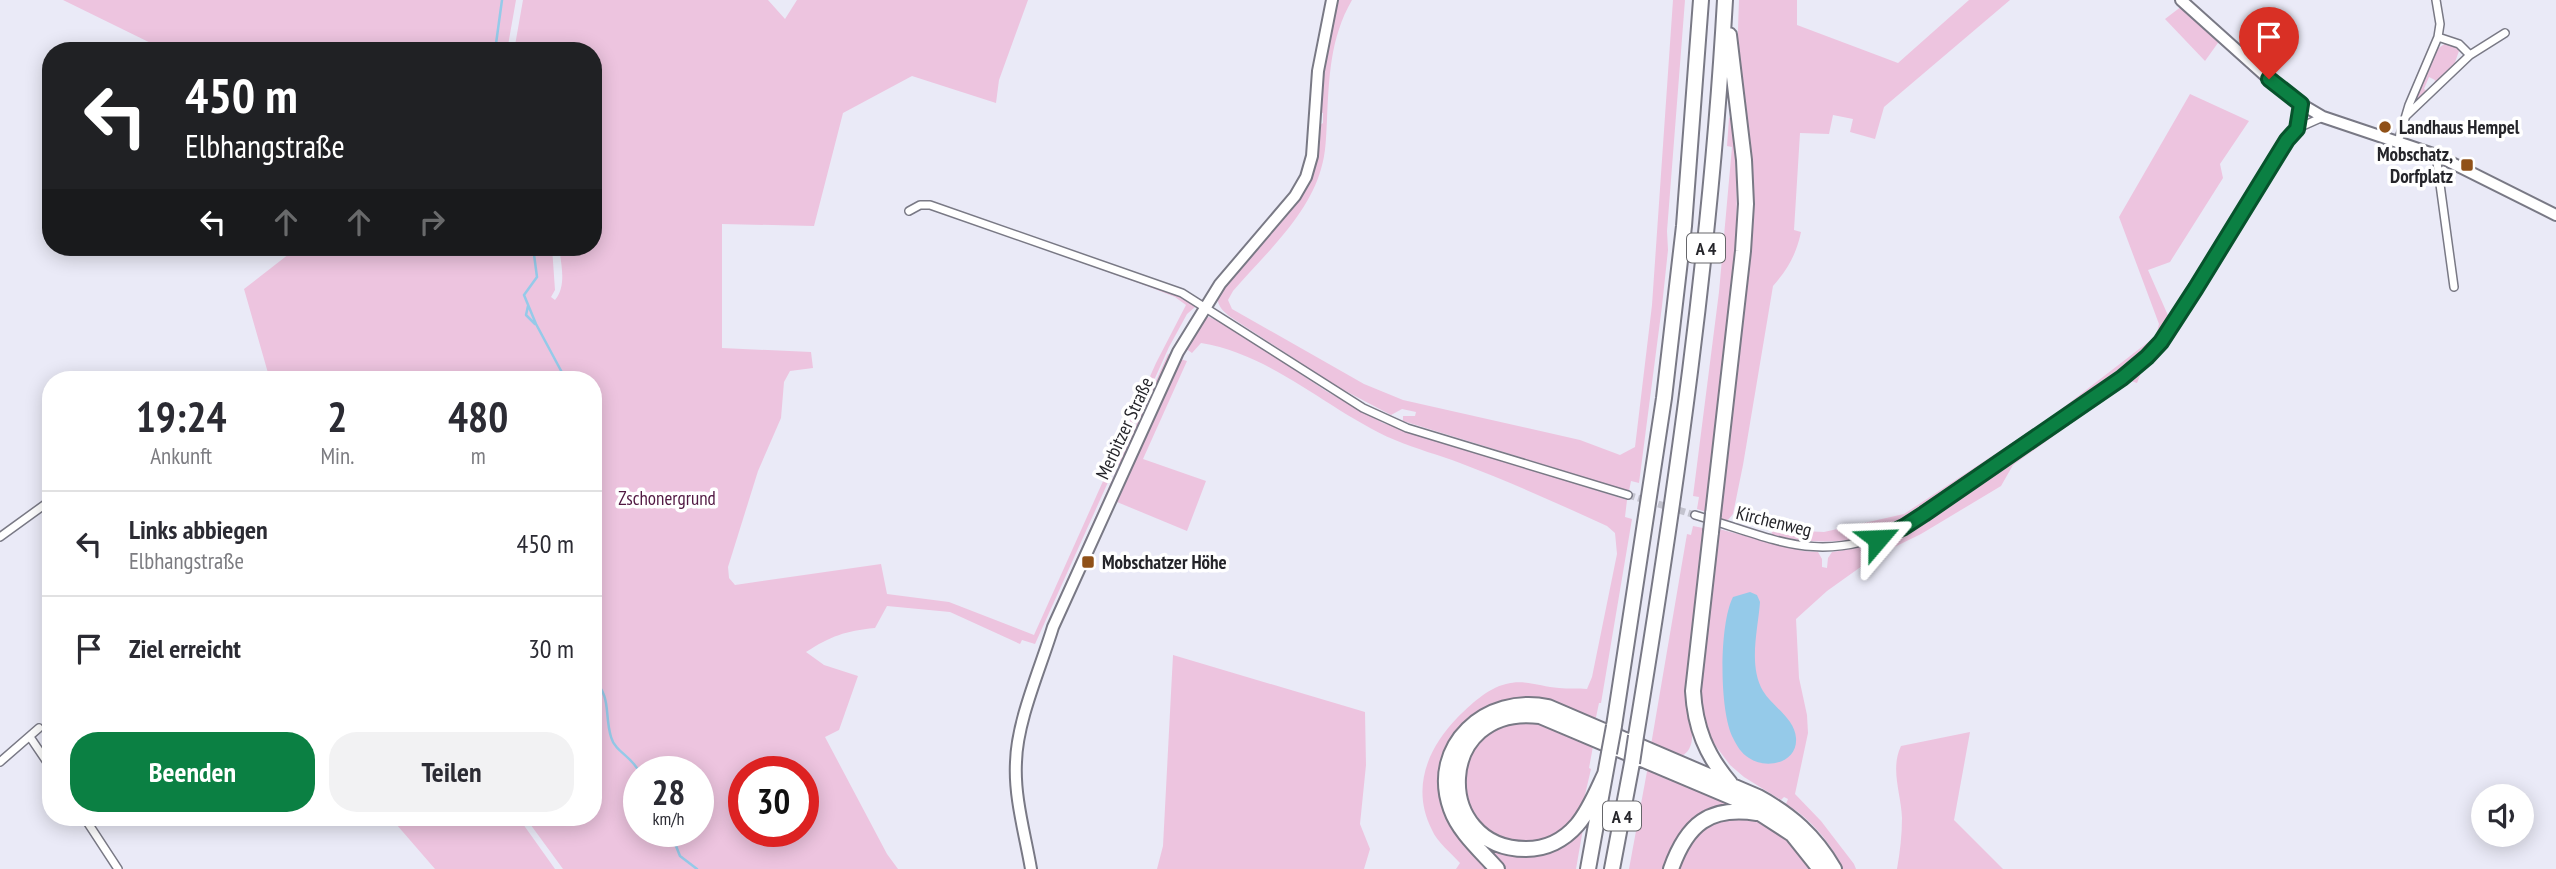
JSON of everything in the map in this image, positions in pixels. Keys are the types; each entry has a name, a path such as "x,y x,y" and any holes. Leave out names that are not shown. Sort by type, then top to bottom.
{"highway":[{"name":"A 4","path":"1588,869 1614,726 1667,373 1684,226 1701,0"},
{"name":"A 4","path":"1612,869 1670,529 1694,352 1709,216 1725,1"},
{"path":"1725,1 1744,160 1745,204 1693,691 1694,715 1710,757 1733,786"},
{"path":"1497,869 1456,819 1449,801 1447,776 1453,751 1467,729 1481,717 1499,708 1529,704 1548,707 1733,786 1781,810 1797,822 1822,849 1834,869"},
{"path":"1605,774 1577,825 1558,842 1540,848 1508,848 1482,834 1468,819 1458,793 1460,761 1473,738 1500,718 1528,714 1554,720 1741,801 1792,834 1820,869"},
{"path":"1671,869 1684,840 1694,827 1707,817 1723,812 1762,814"}],"street":[{"name":"Merbitzer Straße","path":"1031,869 1016,763 1018,740 1044,652 1172,364 1220,284 1295,196 1306,177 1312,156 1318,71 1332,0"},
{"path":"2181,0 2269,79 2323,117 2436,155 2556,215"},
{"path":"2398,142 2409,105 2438,37 2440,24 2436,0"},
{"path":"2406,117 2470,55 2505,33"},
{"path":"2438,37 2459,44 2470,55"},
{"name":"Kirchenweg","path":"2297,129 2301,104"},
{"name":"Kirchenweg","path":"1695,515 1771,539 1824,548 1860,544 1904,527 2122,378 2147,357 2175,321 2235,228 2287,140 2297,129 2323,117"},
{"path":"2436,155 2454,287"},
{"path":"909,211 920,205 930,205 1182,293 1363,408 1407,428 1628,495"},
{"path":"0,537 42,507"},
{"path":"0,762 39,728"},
{"path":"30,737 42,755"},
{"path":"90,826 118,869"}],"green space":[{"path":"63,0 516,0 509,42 149,42"},
{"name":"Zschonergrund","path":"523,0 768,0 785,19 797,0 1028,0 999,80 996,103 912,76 843,113 814,226 722,224 722,348 811,352 813,368 790,371 784,382 781,418 758,471 728,567 729,578 735,585 881,564 887,594 949,602 1034,635 1156,363 1186,305 1175,297 1147,286 962,220 963,218 1181,294 1195,305 1169,347 1035,644 1022,640 1020,644 950,612 887,606 875,628 839,635 806,652 824,665 858,676 839,730 825,737 887,854 898,869 563,869 532,826 602,826 602,371 267,371 244,289 286,256 553,256 555,290 551,297 555,300 562,282 560,256 602,256 602,42 516,42"},
{"path":"1337,0 1352,0 1339,29 1332,58 1321,169 1315,186 1296,219 1233,291 1228,300 1232,309 1364,384 1403,400 1580,440 1620,455 1635,447 1652,305 1673,0 1685,0 1662,306 1639,483 1631,481 1629,491 1403,421 1403,416 1415,416 1416,412 1402,409 1391,415 1336,386 1229,316 1220,306 1219,293 1309,181 1317,155 1319,126 1323,123 1323,113 1319,112 1323,70"},
{"path":"1739,0 1797,0 1797,25 1898,63 1969,0 2010,0 1884,107 1875,139 1850,132 1853,119 1833,115 1829,134 1800,133 1794,230 1801,232 1791,261 1773,286 1743,465 1733,514 1727,521 1721,518 1749,255 1737,57"},
{"path":"2182,6 2220,40 2205,61 2165,19"},
{"path":"2446,43 2456,46 2459,51 2454,65 2434,85 2435,80 2429,77 2424,89 2428,92 2413,106 2434,51"},
{"path":"2190,94 2249,121 2220,164 2223,178 2170,262 2148,270 2170,320 2158,338 2130,365 1904,522 1871,535 1839,541 1807,541 1772,535 1771,524 1824,532 1904,514 2051,417 2156,336 2159,324 2119,217"},
{"path":"1731,117 1736,167 1735,266 1706,512 1697,509 1699,497 1693,496 1719,292 1732,147 1727,146"},
{"path":"1209,317 1225,323 1326,391 1383,423 1627,500 1625,517 1632,519 1601,703 1595,722 1511,700 1438,786 1456,832 1488,869 1456,869 1460,863 1434,834 1423,800 1425,770 1430,756 1457,718 1499,686 1520,682 1587,689 1592,677 1617,554 1615,533 1607,526 1516,485 1370,428 1253,359 1228,349 1201,343 1192,353 1185,348 1204,318"},
{"path":"1168,354 1171,355 1120,466 1118,465"},
{"path":"1180,359 1187,361 1143,459 1206,481 1187,531 1117,502"},
{"path":"2139,371 2141,373 2137,383 2131,381 2013,465 2001,486 1921,534 1876,556 1827,591 1796,619 1799,678 1808,733 1795,794 1821,821 1856,869 1843,869 1819,832 1786,804 1788,799 1784,797 1781,800 1730,765 1712,741 1706,727 1701,692 1719,529 1803,551 1818,552 1822,567 1827,568 1832,552 1876,542 1915,524"},
{"path":"1117,469 1119,470 1051,621 1049,620"},
{"path":"1693,526 1703,528 1696,593 1689,717 1692,741 1688,751 1678,758 1651,745 1687,534 1691,535"},
{"path":"1173,655 1365,712 1366,765 1360,824 1370,849 1364,869 1157,869 1163,846"},
{"path":"1529,718 1594,741 1581,812 1556,838 1529,845 1492,836 1467,810 1464,763 1487,729"},
{"path":"1970,732 1954,820 2003,869 1897,869 1902,818 1896,763 1901,746"},
{"path":"1648,766 1736,804 1714,810 1668,869 1629,869"},
{"path":"1752,817 1789,840 1814,869 1676,869 1680,856 1709,820"},
{"path":"1584,823 1576,869 1506,869 1477,838 1516,853"},
{"path":"398,826 524,826 555,869 435,869"}],"water":[{"path":"1750,592 1757,595 1760,602 1755,647 1758,681 1767,697 1792,725 1796,738 1792,753 1780,762 1772,764 1756,762 1741,752 1728,725 1725,708 1722,668 1728,610 1733,597"}],"waterway":[{"path":"496,42 502,0"},
{"path":"534,256 537,277 524,295 561,371"},
{"path":"528,306 526,315 535,324"},
{"path":"602,690 611,737 626,756"},
{"path":"676,847 680,856 697,869"}],"tunnel":[{"path":"1628,495 1695,515"}],"place":[{"name":"Landhaus Hempel","path":"2385,127"},
{"name":"Mobschatz, Dorfplatz","path":"2467,165"},
{"name":"Mobschatzer Höhe","path":"1088,562"}],"route":[{"path":"1878,539 1924,514 2122,378 2161,342 2235,228 2287,140 2297,129 2296,121 2301,104 2269,79"}]}
